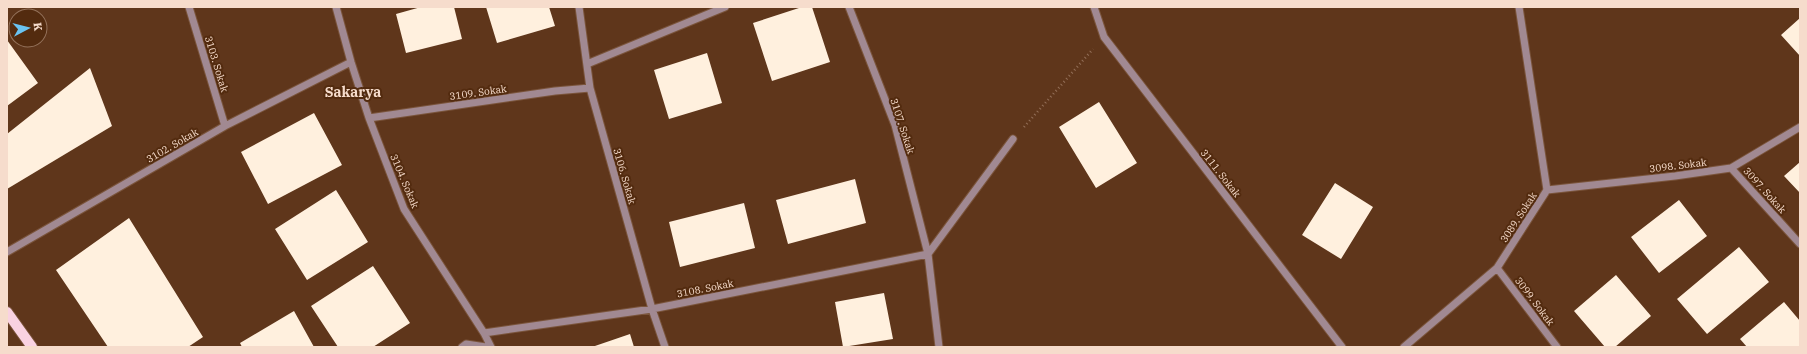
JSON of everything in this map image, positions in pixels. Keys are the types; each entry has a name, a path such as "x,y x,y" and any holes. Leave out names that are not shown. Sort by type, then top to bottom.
{"main road":[{"path":"7,312 32,347"}],"street":[{"name":"3103. Sokak","path":"189,7 225,126"},
{"name":"3104. Sokak","path":"336,7 351,62 369,118 404,208 484,332 491,347"},
{"name":"3106. Sokak","path":"579,7 590,88 652,309 666,347"},
{"path":"587,64 725,7"},
{"name":"3107. Sokak","path":"849,7 895,126 928,254 939,347"},
{"name":"3111. Sokak","path":"1094,7 1104,37 1342,347"},
{"name":"3089. Sokak","path":"1404,347 1497,268 1547,190 1519,7"},
{"name":"3102. Sokak","path":"7,252 225,126 351,62"},
{"name":"3109. Sokak","path":"369,118 555,91 590,88"},
{"name":"3098. Sokak","path":"1547,190 1731,168 1800,127"},
{"path":"928,254 1013,139"},
{"name":"3097. Sokak","path":"1731,168 1800,244"},
{"name":"3108. Sokak","path":"484,332 652,309 928,254"},
{"name":"3099. Sokak","path":"1497,268 1557,347"},
{"path":"462,347 466,344 486,347"}],"path":[{"path":"1013,139 1104,37"}],"building":[{"path":"421,7 454,7 462,39 406,53 396,14"},
{"path":"486,7 549,7 555,26 497,43"},
{"path":"802,7 812,7 830,62 772,81 753,23"},
{"path":"1800,18 1800,56 1781,35"},
{"path":"7,40 8,48 13,48 38,83 7,106"},
{"path":"707,53 722,103 669,119 654,70"},
{"path":"90,68 112,126 7,189 7,134"},
{"path":"1099,102 1137,163 1096,188 1059,127"},
{"path":"314,113 342,165 268,204 241,152"},
{"path":"1800,162 1800,193 1784,176"},
{"path":"855,179 866,223 788,244 776,200"},
{"path":"1335,183 1373,207 1341,259 1302,235"},
{"path":"336,190 368,242 307,280 275,229"},
{"path":"1679,200 1707,236 1659,273 1631,237"},
{"path":"744,203 755,248 680,267 669,222"},
{"path":"129,218 203,337 188,347 108,347 56,270"},
{"path":"1739,247 1769,282 1707,334 1677,299"},
{"path":"373,266 410,323 373,347 338,347 311,306"},
{"path":"1616,275 1651,316 1615,347 1605,347 1574,311"},
{"path":"884,293 893,339 843,347 835,302"},
{"path":"1784,302 1800,321 1800,347 1747,347 1740,339"},
{"path":"294,311 314,347 242,347 240,343"},
{"path":"630,334 634,347 592,347"}],"district":[{"name":"Sakarya","path":"353,92"}]}
